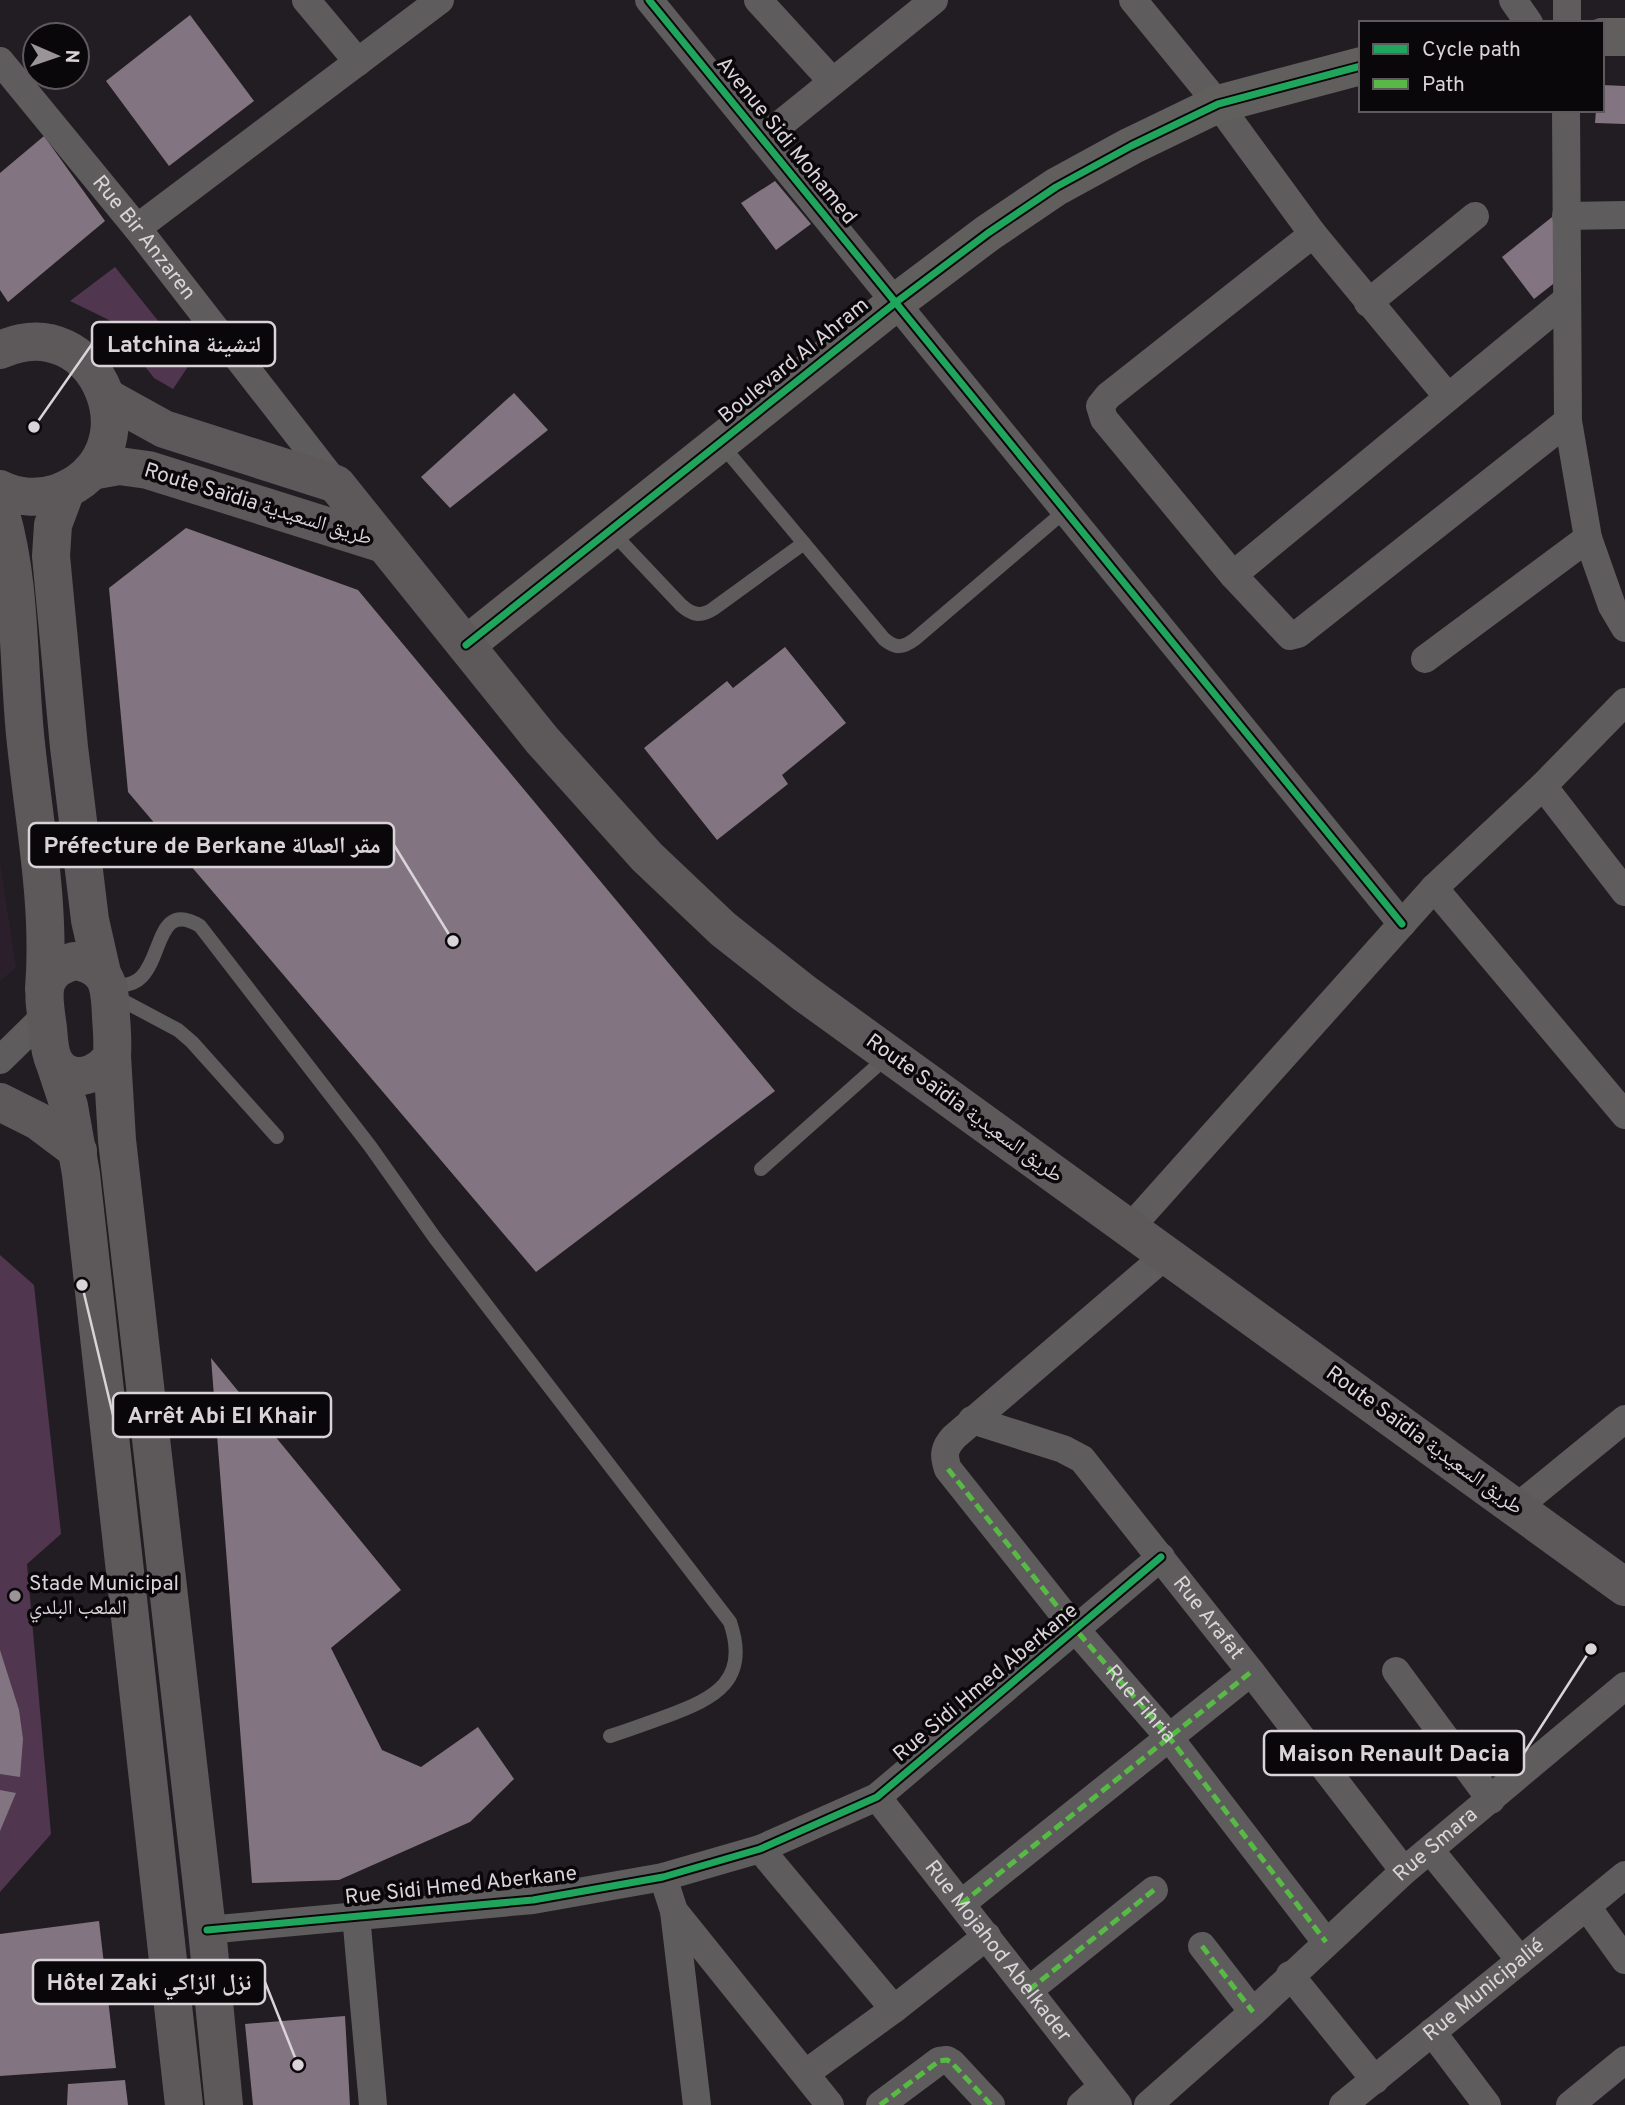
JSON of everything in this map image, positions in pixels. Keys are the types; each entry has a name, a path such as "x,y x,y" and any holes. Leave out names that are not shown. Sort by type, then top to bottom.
{"highway":[{"path":"8,341 56,345 83,360 94,371 108,398 110,429 100,459 78,480 52,525 51,556 69,747 90,920 106,983 117,1140 225,2105"},
{"name":"Route Saïdia طريق السعيدية","path":"108,398 164,429 336,484 551,750 647,857 684,894 762,963 1625,1587"},
{"name":"Route Saïdia طريق السعيدية","path":"0,489 20,496 51,495 78,480 120,466 148,470 384,544"},
{"path":"0,511 11,557 25,733 45,922 45,1002 54,1061 69,1105 78,1151 184,2105"},
{"path":"45,1002 47,979 63,964 74,961 94,966 106,983"},
{"path":"54,1061 71,1075 82,1076 100,1071 112,1056"},
{"path":"0,1102 38,1121 78,1151"}],"street":[{"path":"306,0 358,62"},
{"path":"137,228 440,0"},
{"name":"Avenue Sidi Mohamed","path":"649,0 1402,924"},
{"path":"758,0 832,81"},
{"path":"762,139 934,0"},
{"path":"1133,0 1218,104 1313,234 1448,397"},
{"path":"1513,0 1528,21"},
{"path":"1567,0 1567,21"},
{"path":"1604,37 1625,37"},
{"name":"Rue Bir Anzaren","path":"0,61 137,228 336,484"},
{"name":"Boulevard Al Ahram","path":"466,645 895,303 988,233 1056,187 1130,146 1218,104 1359,67"},
{"path":"1566,112 1565,301 1568,421 1588,538 1612,606 1625,628"},
{"path":"1566,216 1625,215"},
{"path":"1368,303 1475,216"},
{"path":"1313,234 1108,396 1100,406 1104,419 1233,575 1290,636 1298,634 1568,421"},
{"path":"1233,575 1565,301"},
{"path":"1424,659 1588,538"},
{"path":"1129,1228 1434,888 1543,786 1625,702"},
{"path":"0,703 25,733"},
{"path":"1543,786 1625,892"},
{"path":"1434,888 1625,1115"},
{"path":"0,1060 45,1002"},
{"path":"972,1420 1166,1255"},
{"path":"1516,1508 1625,1419"},
{"name":"Rue Fihria","path":"972,1420 946,1446 944,1458 948,1469 1076,1630 1168,1736 1326,1942"},
{"name":"Rue Arafat","path":"972,1420 1063,1449 1082,1459 1404,1871"},
{"name":"Rue Sidi Hmed Aberkane","path":"207,1930 533,1900 663,1877 760,1849 877,1797 1161,1557"},
{"path":"1396,1671 1492,1800"},
{"path":"961,1904 1251,1672"},
{"name":"Rue Smara","path":"1148,2105 1253,2012 1404,1871 1625,1686"},
{"name":"Rue Mojahod Abelkader","path":"877,1797 1111,2096"},
{"path":"760,1849 894,2009"},
{"path":"1430,1850 1520,1960"},
{"name":"Rue Municipalié","path":"1346,2104 1625,1875"},
{"path":"663,1877 674,1912 697,2105"},
{"path":"1029,1990 1154,1890"},
{"path":"1587,1907 1625,1961"},
{"path":"674,1912 830,2105"},
{"path":"356,1915 373,2105"},
{"path":"806,2073 987,1936"},
{"path":"1202,1946 1253,2012"},
{"path":"1290,1975 1376,2080"},
{"path":"1432,2032 1487,2105"},
{"path":"880,2105 939,2061 947,2060 991,2105"},
{"path":"1570,2105 1625,2060"},
{"path":"1081,2105 1111,2096"}],"lane":[{"path":"720,443 892,646 905,647 1065,511"},
{"path":"611,530 681,606 696,615 706,614 804,543"},
{"path":"106,983 129,985 139,980 152,962 161,933 175,921 184,920 200,926 730,1622 736,1637 733,1670 725,1684 713,1696 699,1704 610,1737"},
{"path":"106,983 192,1042 277,1138"},
{"path":"761,1170 889,1055"}],"shaded area":[{"path":"115,267 191,362 173,389 154,378 109,320 70,301"},
{"path":"0,861 16,968 0,981"},
{"name":"Stade Municipal الملعب البلدي","path":"0,1255 34,1285 61,1534 27,1564 51,1834 0,1892"}],"building":[{"path":"190,15 254,101 169,166 106,81"},
{"path":"1604,85 1625,86 1625,124 1595,123 1596,112 1604,112"},
{"path":"44,136 105,221 8,302 0,290 0,173"},
{"path":"775,181 811,224 776,250 741,203"},
{"path":"1562,209 1562,277 1534,299 1502,257"},
{"path":"514,393 548,430 450,508 421,477"},
{"path":"186,528 358,590 775,1091 536,1272 128,792 109,588"},
{"path":"785,647 846,723 782,775 788,784 717,840 644,748 727,681 733,688"},
{"path":"211,1358 401,1590 331,1648 382,1750 421,1767 478,1727 514,1779 470,1822 339,1880 252,1883"},
{"path":"0,1650 19,1710 23,1739 20,1777 0,1774"},
{"path":"0,1790 16,1793 0,1831"},
{"path":"99,1921 116,2068 0,2076 0,1934"},
{"path":"345,2016 350,2105 253,2105 245,2024"},
{"path":"125,2080 128,2105 67,2105 68,2084"}],"marked path":[{"path":"948,1469 1076,1630 1168,1736 1326,1942"},
{"path":"961,1904 1251,1672"},
{"path":"1029,1990 1154,1890"},
{"path":"1202,1946 1253,2012"},
{"path":"880,2105 939,2061 947,2060 991,2105"}],"cycle path":[{"path":"649,0 1402,924"},
{"path":"466,645 895,303 988,233 1056,187 1131,146 1218,104 1359,67"},
{"path":"207,1930 533,1900 663,1877 760,1849 877,1797 1161,1557"}],"place":[{"name":"Latchina لتشينة","path":"34,427"},
{"name":"Préfecture de Berkane مقر العمالة","path":"453,941"},
{"name":"Arrêt Abi El Khair","path":"82,1285"},
{"name":"Stade Municipal الملعب البلدي","path":"15,1596"},
{"name":"Maison Renault Dacia","path":"1591,1649"},
{"name":"Hôtel Zaki نزل الزاكي","path":"298,2065"}]}
